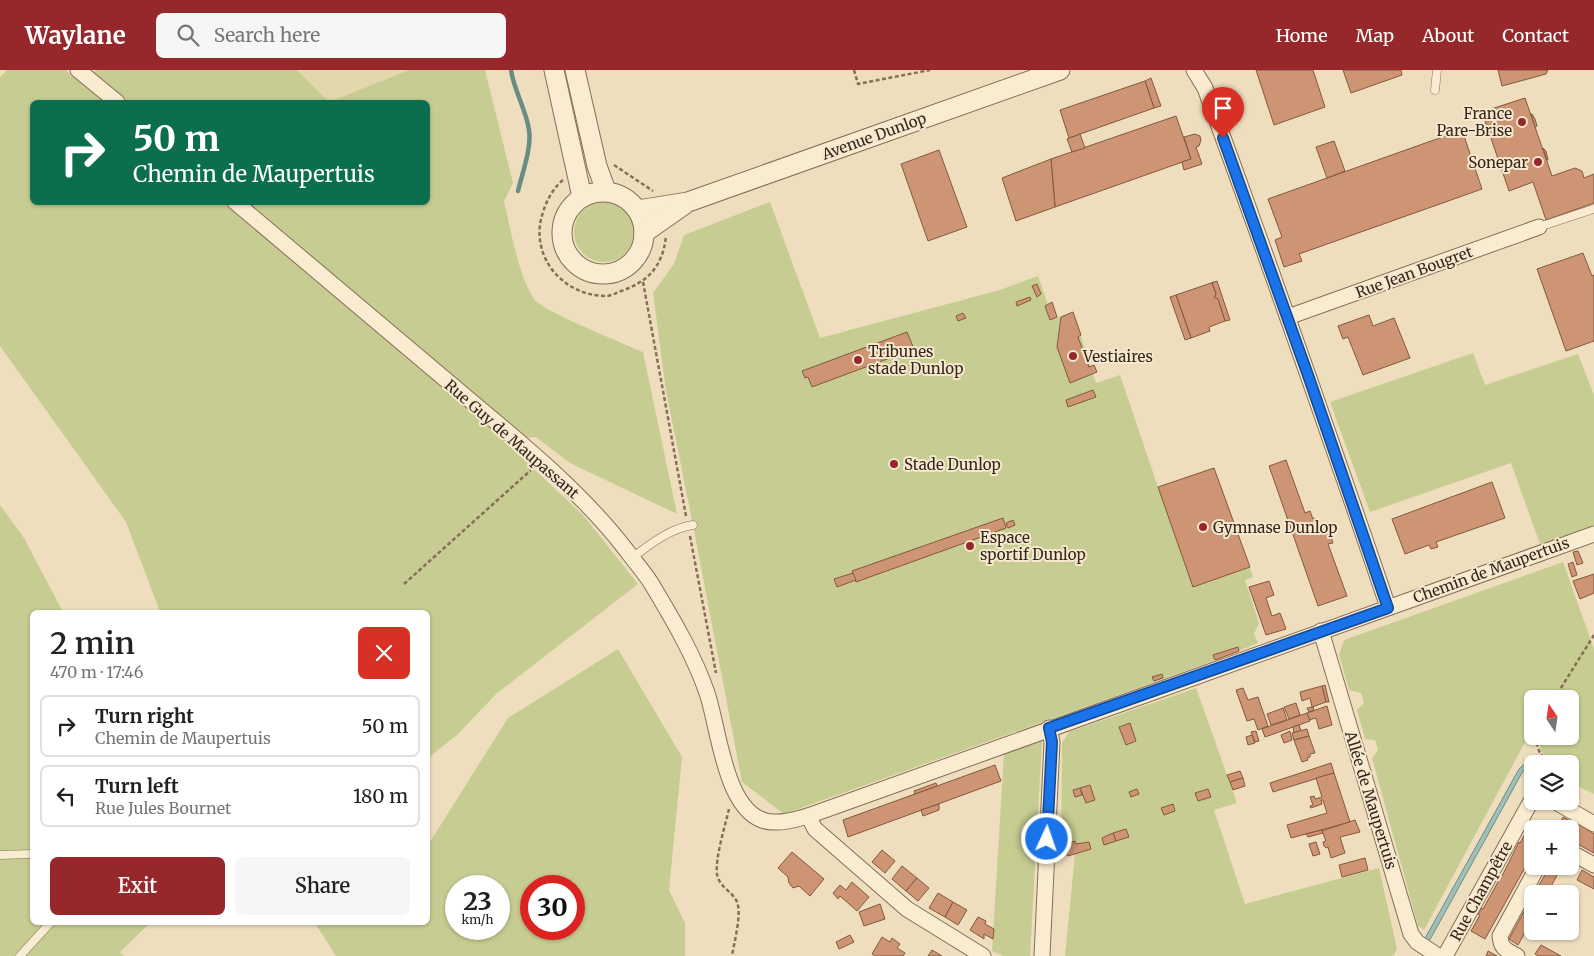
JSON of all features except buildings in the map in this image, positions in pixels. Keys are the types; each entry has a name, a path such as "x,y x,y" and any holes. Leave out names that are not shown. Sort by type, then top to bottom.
{"street":[{"path":"78,70 115,100"},
{"path":"554,70 578,171 582,197"},
{"path":"575,70 604,165 606,191"},
{"name":"Avenue Dunlop","path":"638,210 688,202 1060,70"},
{"path":"1194,70 1205,88 1288,317 1388,608"},
{"path":"1204,70 1205,88"},
{"path":"598,191 606,191 619,194 638,210 643,221 644,233 642,247 634,260 623,269 610,274 595,273 582,268 571,259 564,247 561,232 564,218 571,206 582,197 598,191"},
{"name":"Avenue Dunlop","path":"644,233 688,202"},
{"name":"Rue Guy de Maupassant","path":"239,205 556,472 609,527 650,581 684,641 707,693 733,790 742,805 756,817 771,822 778,822 808,816 1049,728"},
{"name":"Rue Jean Bougret","path":"1288,317 1539,227"},
{"name":"Chemin de Maupertuis","path":"1049,728 1594,534"},
{"name":"Allée de Maupertuis","path":"1321,631 1411,934 1417,942 1438,956"},
{"path":"1042,956 1052,742 1049,728"},
{"name":"Rue Champêtre","path":"1445,956 1526,810"},
{"path":"1570,810 1594,824"},
{"path":"808,816 815,829 906,909 983,956"},
{"path":"1579,857 1594,865"},
{"path":"1517,956 1500,944 1500,936 1533,875"}],"lane":[{"path":"1435,90 1437,70"},
{"path":"1539,227 1593,208"},
{"path":"632,558 653,542 680,528 693,525"},
{"path":"0,855 30,854"},
{"path":"20,956 48,925"}],"path":[{"path":"854,70 858,84 930,70"},
{"path":"604,165 659,195"},
{"path":"578,171 561,182 545,203 538,232 544,258 554,273 571,286 590,294 608,296 643,282"},
{"path":"404,584 542,461"},
{"path":"1560,690 1594,635"},
{"path":"732,956 738,912 737,903 720,882 717,874 719,853 733,790"}],"shaded area":[{"path":"297,70 409,70 334,100 327,100"}],"green space":[{"path":"7,70 66,70 72,76 99,70 297,70 327,100 30,100 30,205 430,205 430,100 334,100 409,70 485,70 513,183 504,201 516,252 528,289 534,299 552,311 643,352 677,514 570,463 536,437 503,440 583,515 638,584 496,694 457,735 430,756 430,610 159,610 126,522 0,346 0,77"},
{"path":"604,202 621,207 629,215 634,232 629,249 621,257 604,262 587,257 579,249 574,232 579,215 587,207"},
{"name":"Espace sportif Dunlop","path":"770,202 820,338 1000,290 1038,276 1053,319 1073,312 1096,383 1120,375 1158,487 1214,468 1253,577 1245,580 1259,623 1254,634 1258,643 1208,663 784,814 742,782 666,391 653,293 674,264 684,235"},
{"path":"1473,353 1485,385 1578,354 1594,395 1594,525 1540,544 1511,463 1370,512 1330,402"},
{"path":"0,505 24,538 62,610 30,610 30,925 148,925 120,952 124,956 0,956"},
{"path":"1563,562 1594,649 1594,794 1579,787 1579,755 1545,755 1541,752 1541,745 1579,745 1579,690 1524,690 1524,744 1424,930 1418,926 1372,758 1378,750 1375,740 1365,739 1357,710 1364,703 1361,693 1349,690 1339,655 1344,640"},
{"path":"618,649 682,757 669,890 685,923 685,956 336,956 316,925 430,925 430,842 508,718"},
{"path":"1196,688 1237,803 1214,810 1245,904 1379,868 1397,949 1393,956 1065,956 1075,854 1061,857 1062,743 1069,732"},
{"path":"1042,741 1030,956 1003,956 992,951 1004,754"}],"water":[{"path":"1524,764 1524,770 1427,945 1423,942 1519,769"}],"waterway":[{"path":"511,70 530,137 518,191"}],"place":[{"name":"France Pare-Brise","path":"1522,122"},
{"name":"Sonepar","path":"1538,162"},
{"name":"Vestiaires","path":"1073,356"},
{"name":"Tribunes stade Dunlop","path":"858,360"},
{"name":"Stade Dunlop","path":"894,464"},
{"name":"Gymnase Dunlop","path":"1203,527"},
{"name":"Espace sportif Dunlop","path":"970,546"}],"route":[{"path":"1047,839 1052,742 1049,728 1388,608 1338,459 1223,138"}]}
